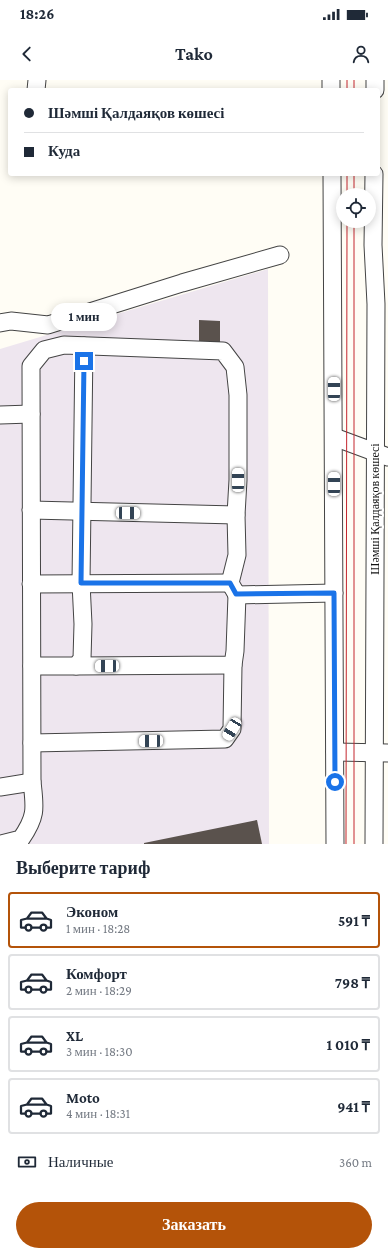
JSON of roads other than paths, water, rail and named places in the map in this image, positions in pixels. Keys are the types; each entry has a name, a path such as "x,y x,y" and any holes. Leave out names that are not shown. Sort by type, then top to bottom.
{"street":[{"path":"332,176 335,752 334,843"},
{"name":"Шәмші Қалдаяқов көшесі","path":"374,176 373,245 382,304 382,753 374,844"},
{"path":"0,322 11,321 48,325 182,282 280,255"},
{"path":"1,844 21,839 30,828 35,810 32,782 31,366 44,350 64,345 223,351 235,367 238,395 238,480 236,555 233,589 235,651 233,665 232,729 225,739 32,743"},
{"path":"76,666 82,660 83,624 81,583 84,346"},
{"path":"0,415 31,414"},
{"path":"334,437 382,455"},
{"path":"31,510 236,515"},
{"path":"31,584 81,583 334,593"},
{"path":"32,666 233,665"},
{"path":"335,752 382,753"},
{"path":"0,787 32,782"}],"tram line":[{"path":"347,80 347,88"},
{"path":"354,80 354,88"},
{"path":"347,176 347,188"},
{"path":"354,176 354,188"},
{"path":"346,844 347,228"},
{"path":"354,228 354,844"}]}
